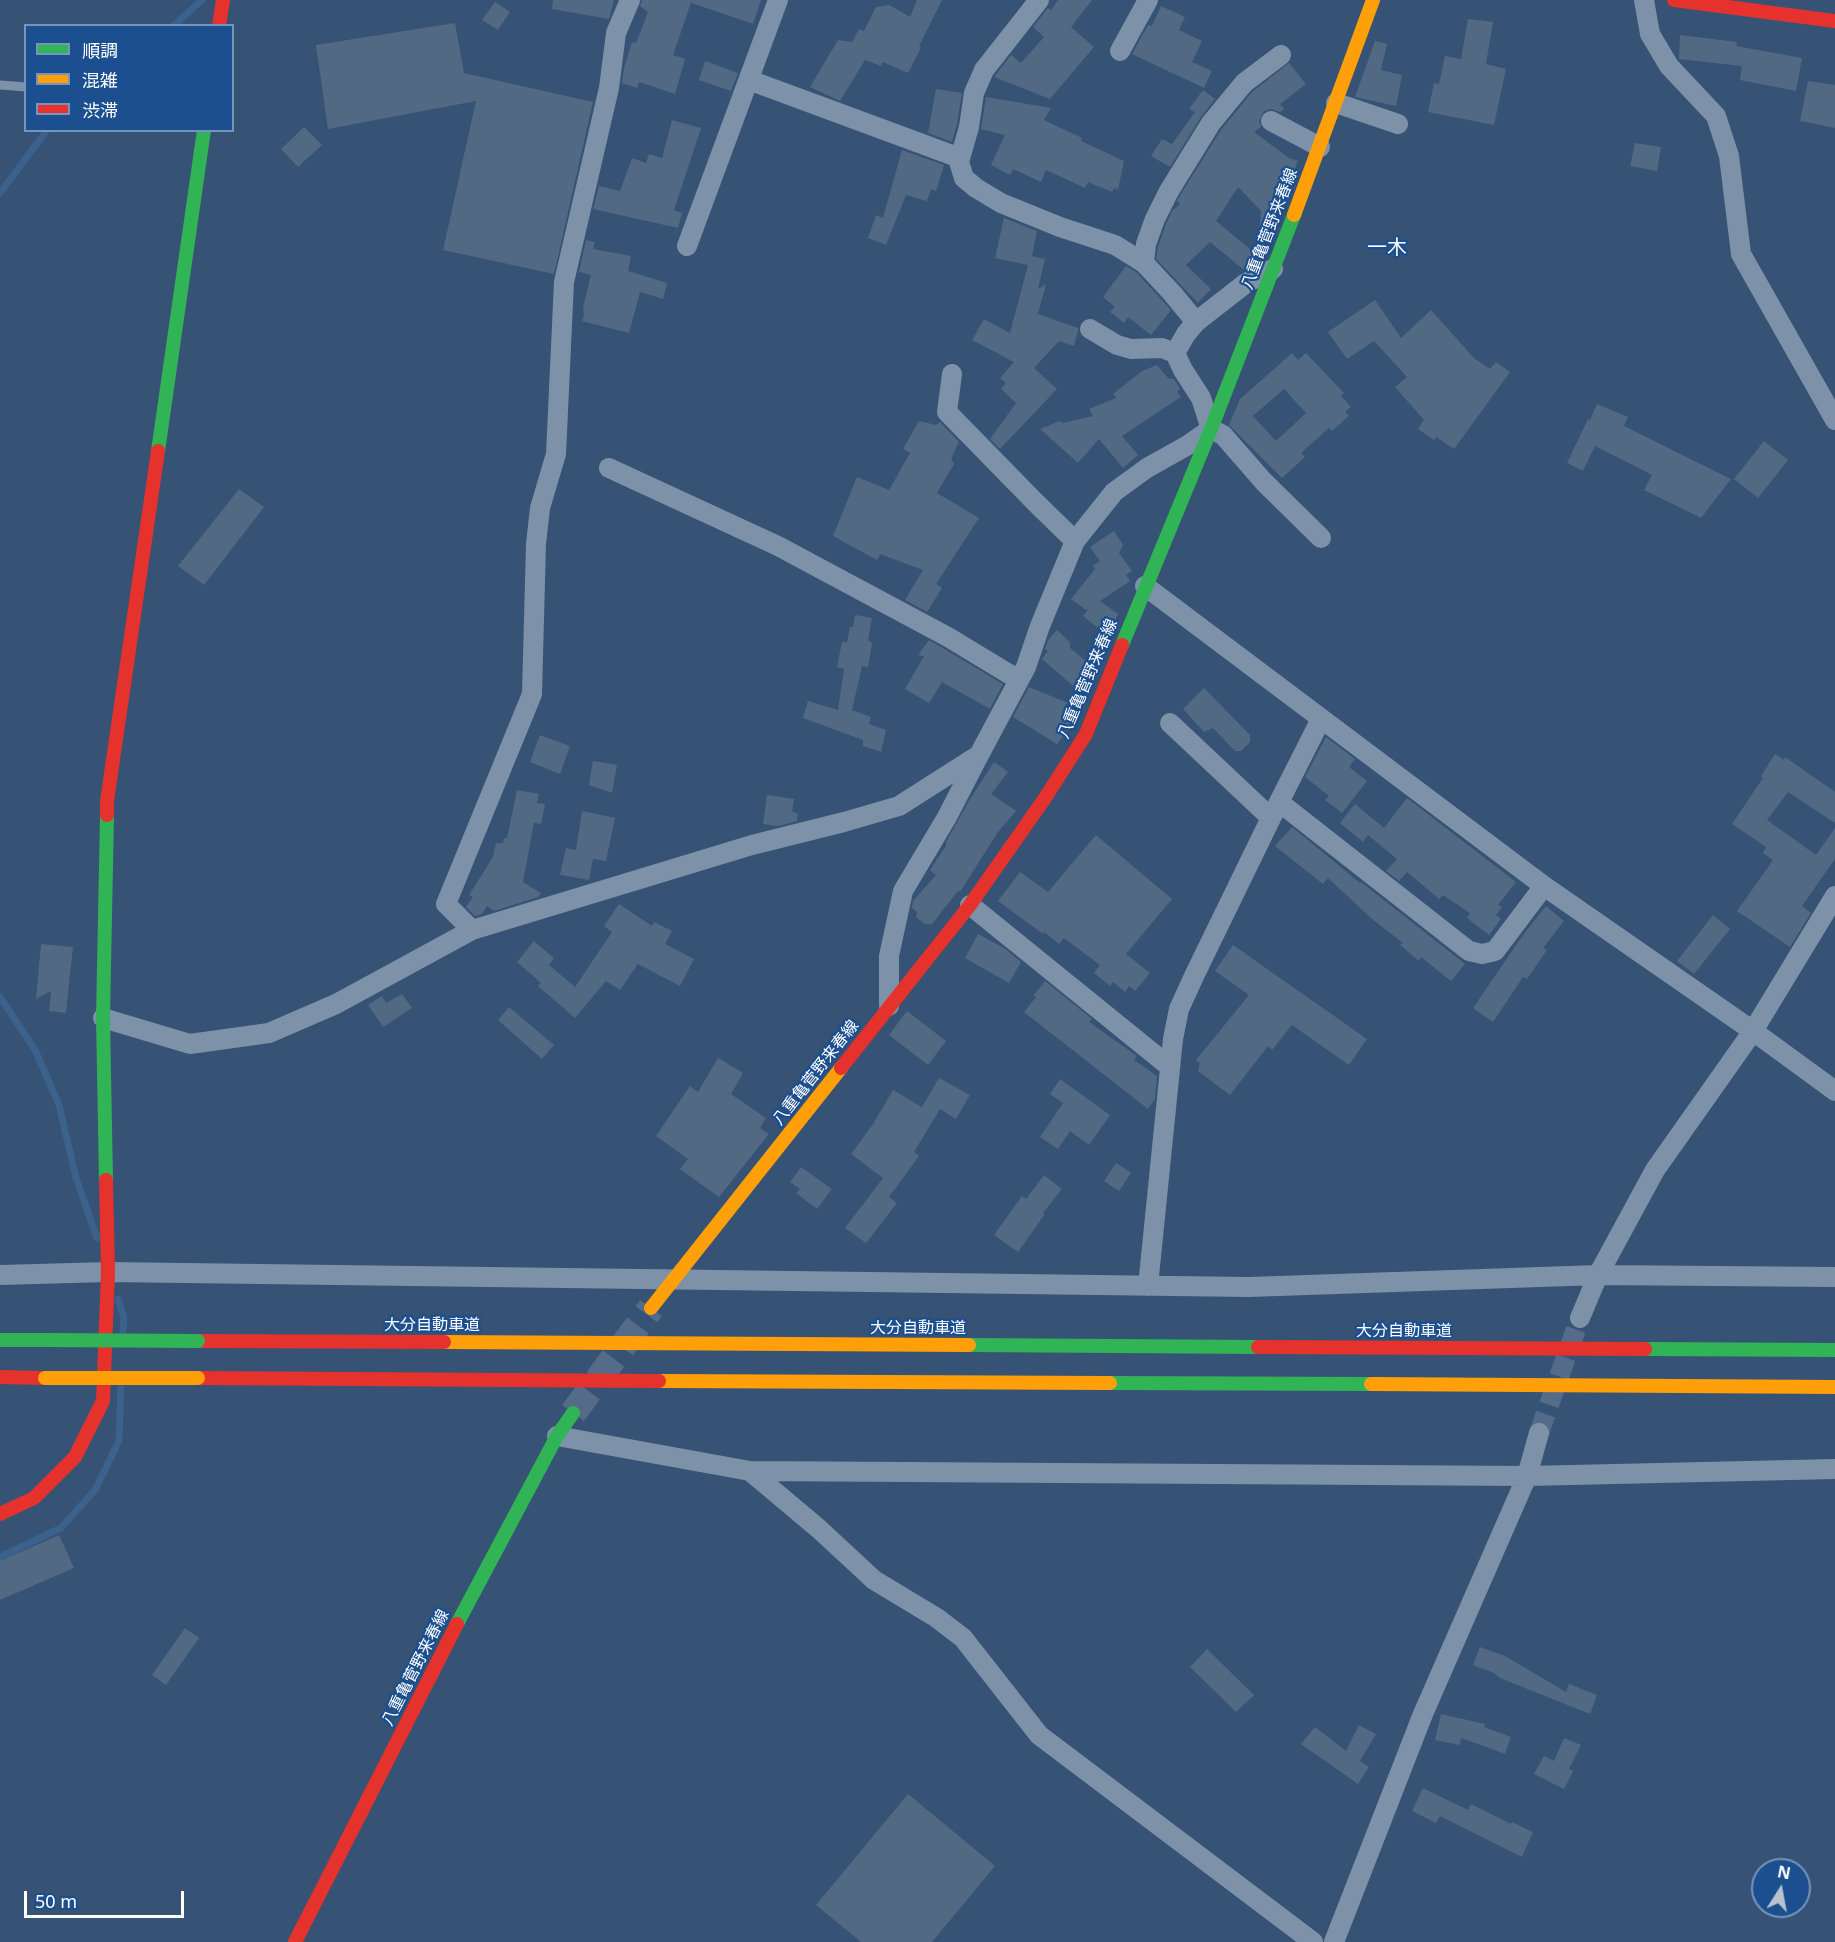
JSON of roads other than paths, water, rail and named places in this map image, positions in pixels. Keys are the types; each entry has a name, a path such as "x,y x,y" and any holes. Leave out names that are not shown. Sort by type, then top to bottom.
{"main road":[{"path":"219,24 223,0"},
{"name":"八重亀菅野来春線","path":"651,1308 970,905 1045,798 1086,734 1211,429 1320,147 1373,0"},
{"path":"1674,0 1763,6 1835,21"},
{"path":"0,1514 34,1498 75,1457 103,1401 108,1272 104,1018 107,801 204,132"},
{"name":"大分自動車道","path":"0,1340 1835,1350"},
{"path":"0,1377 1835,1387"},
{"name":"八重亀菅野来春線","path":"296,1942 466,1606 556,1436 573,1413"}],"street":[{"path":"472,930 446,904 532,694 537,544 540,508 556,454 564,282 609,88 616,33 630,0"},
{"path":"687,246 778,0"},
{"path":"1039,0 984,70 974,93 969,127 958,162 964,178 1001,203 1060,227 1115,245 1144,263 1196,322"},
{"path":"1120,51 1148,0"},
{"path":"1644,0 1650,34 1669,66 1716,116 1729,156 1741,254 1835,420"},
{"path":"1144,263 1146,244 1155,219 1169,191 1211,123 1244,83 1281,55"},
{"path":"749,80 960,158"},
{"path":"1336,103 1398,124"},
{"path":"1271,121 1320,147"},
{"path":"1175,353 1196,322 1246,283 1273,269"},
{"path":"1090,329 1117,345 1131,350 1162,348 1175,353 1183,370 1202,398 1211,429 1223,435 1264,482 1321,538"},
{"path":"952,374 947,412 1076,541"},
{"path":"890,1006 889,956 903,891 947,817 1026,667 1040,626 1076,541 1114,492 1211,429"},
{"path":"609,468 778,546 948,637 1019,680"},
{"path":"1145,586 1544,886 1754,1031 1835,1091"},
{"path":"1148,1286 1173,1039 1179,1009 1321,719"},
{"path":"1170,723 1275,810 1469,951 1482,954 1495,951 1544,886"},
{"path":"104,1018 189,1044 269,1033 336,1004 472,930 752,845 899,806 979,755"},
{"path":"1580,1318 1598,1275 1655,1170 1754,1031 1835,896"},
{"path":"970,905 1170,1067"},
{"path":"0,1275 108,1272 1249,1287 1598,1275 1835,1277"},
{"path":"1334,1942 1423,1714 1527,1476 1539,1432"},
{"path":"556,1436 750,1471 1527,1476 1835,1469"},
{"path":"750,1471 819,1528 874,1580 937,1618 963,1638 1039,1735 1313,1942"}],"lane":[{"path":"0,85 24,87"}],"waterway":[{"path":"175,24 202,0"},
{"path":"0,193 46,132"},
{"path":"0,997 35,1050 59,1105 76,1178 97,1238"},
{"path":"118,1299 124,1318 123,1332"},
{"path":"0,1557 61,1528 95,1490 119,1441 121,1385"}],"tunnel":[{"path":"573,1413 651,1308"},
{"path":"1539,1433 1580,1318"}],"district":[{"name":"一木","path":"1387,248"}]}
